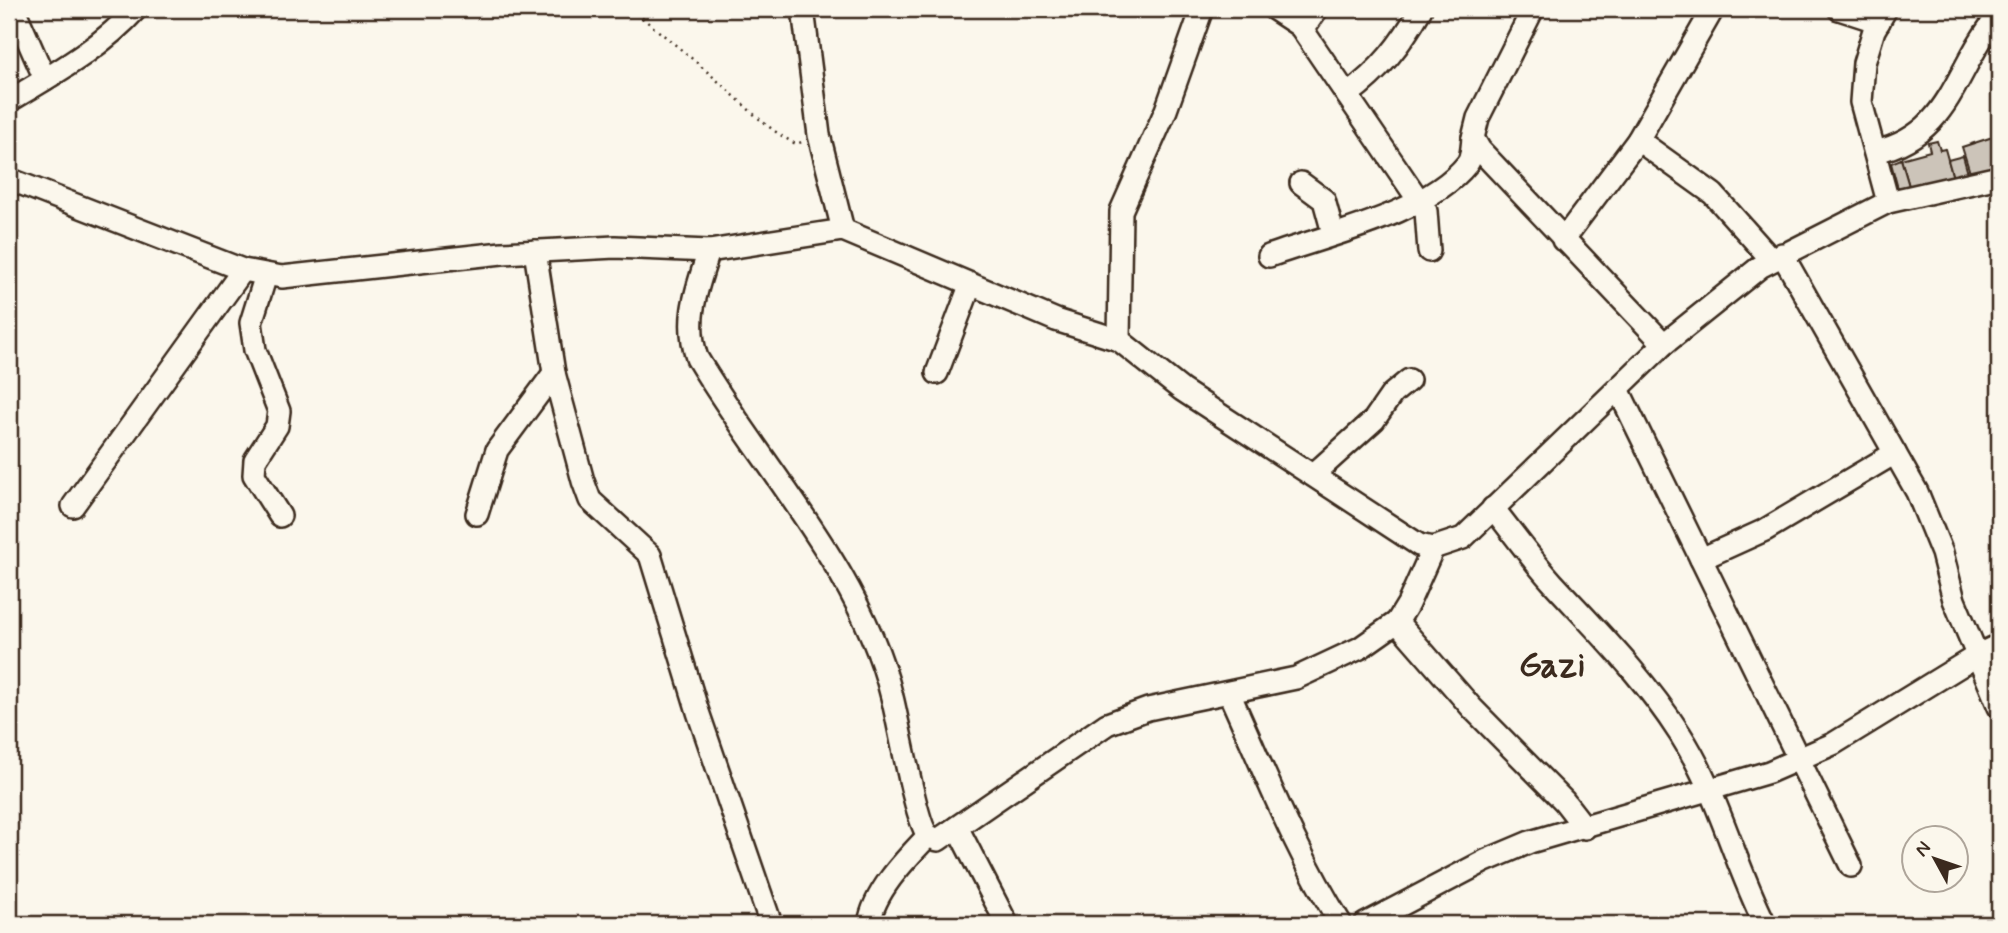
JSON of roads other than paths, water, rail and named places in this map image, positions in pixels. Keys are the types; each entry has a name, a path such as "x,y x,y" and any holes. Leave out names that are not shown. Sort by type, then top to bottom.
{"street":[{"path":"14,9 45,79"},
{"path":"9,101 120,27 136,9"},
{"path":"803,9 819,135 843,230"},
{"path":"1119,340 1121,211 1166,110 1202,9"},
{"path":"1274,9 1300,26 1420,200 1426,211 1429,251"},
{"path":"1300,26 1308,22 1317,9"},
{"path":"1348,95 1372,76 1396,50 1420,9"},
{"path":"1269,256 1403,209 1420,200 1469,162 1478,118 1533,9"},
{"path":"1563,240 1638,140 1713,9"},
{"path":"1839,9 1882,15 1864,63 1861,102 1888,202"},
{"path":"1875,152 1900,146 1932,123 1977,44 1999,15"},
{"path":"1474,138 1480,150 1563,240 1664,344"},
{"path":"1638,140 1713,194 1777,257 1917,492 1942,553 1954,600 1999,707"},
{"path":"9,179 243,270 282,277 535,251 615,247 709,251 843,230 970,286 1056,320 1119,340 1182,390 1419,545 1433,548 1463,538 1574,427 1664,344 1777,257 1888,202 1999,177"},
{"path":"1301,183 1324,200 1333,233"},
{"path":"535,251 554,373 590,500 650,555 698,712 771,924"},
{"path":"709,251 694,299 689,335 698,358 801,512 859,612 879,656 892,697 901,744 928,835 938,840 1107,724 1148,709 1296,678 1360,648 1397,622 1433,548"},
{"path":"73,506 243,270"},
{"path":"266,275 251,323 255,350 279,411 277,426 255,460 254,475 279,516"},
{"path":"937,373 970,286"},
{"path":"477,514 498,450 554,373"},
{"path":"1313,475 1374,420 1392,394 1409,380"},
{"path":"1618,389 1852,866"},
{"path":"1701,559 1765,530 1895,453"},
{"path":"1493,508 1552,582 1637,672 1681,735 1712,789 1750,895 1765,924"},
{"path":"1397,622 1472,708 1556,791 1585,828"},
{"path":"1365,924 1485,860 1530,842 1769,772 1799,759 1844,737 1978,655 1999,645"},
{"path":"1229,693 1282,817 1314,882 1341,924"},
{"path":"957,827 1007,924"},
{"path":"869,924 884,890 903,862 928,835"}],"district":[{"name":"Gazi","path":"1552,664"}]}
